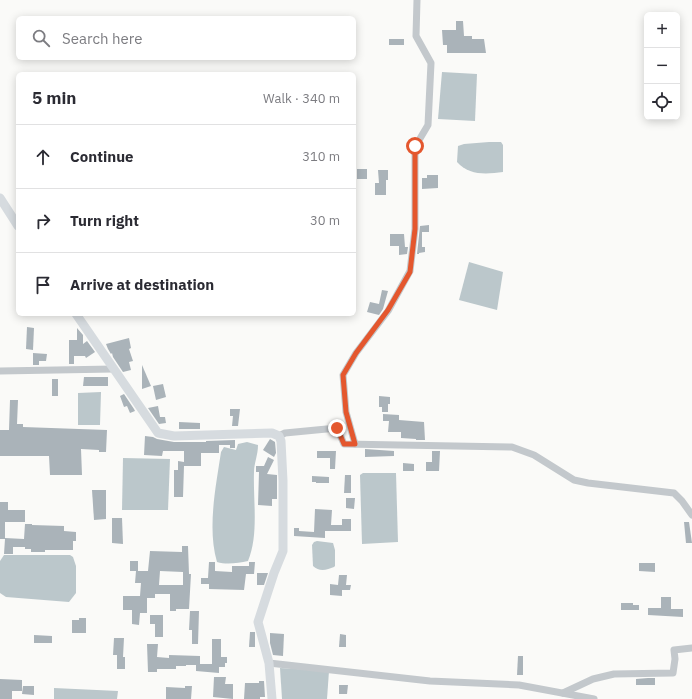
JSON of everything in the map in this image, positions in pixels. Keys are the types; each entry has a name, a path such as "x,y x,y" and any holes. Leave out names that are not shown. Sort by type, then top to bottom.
{"main road":[{"path":"0,198 16,223"},
{"path":"77,316 158,432 174,436 272,433 279,436 281,441 284,481 283,551 271,580 258,622 269,663 272,699"}],"street":[{"path":"355,444 346,412 343,375 356,353 388,310 410,272 415,229 415,146 428,125 431,63 416,36 417,0"},
{"path":"0,371 113,369"},
{"path":"279,436 285,433 337,428 344,444 512,447 534,455 574,480 674,493 692,515"},
{"path":"563,693 593,679 614,674 673,673 675,658 674,650 692,648"},
{"path":"269,663 430,681 519,685 594,699"}],"shaded area":[{"path":"442,72 477,74 475,121 438,119"},
{"path":"501,142 503,145 503,172 473,172 462,167 457,162 458,146 464,144"},
{"path":"469,262 503,272 497,310 459,300"},
{"path":"101,392 100,425 78,425 78,393"},
{"path":"247,442 258,445 254,469 255,517 251,551 248,561 221,563 217,562 214,549 213,507 221,452 224,447 236,450 238,444"},
{"path":"123,458 170,459 168,510 122,510"},
{"path":"363,473 396,473 398,542 362,544 360,475"},
{"path":"317,541 333,543 335,550 334,567 323,570 313,566 312,545"},
{"path":"4,555 70,555 73,557 76,566 76,593 69,602 6,597 0,593 0,561"},
{"path":"280,668 329,671 327,699 282,699"},
{"path":"54,688 118,691 117,699 54,699"}],"building":[{"path":"456,21 463,21 464,36 472,36 472,39 484,39 486,53 447,53 447,45 443,45 442,30 456,30"},
{"path":"389,39 404,39 404,45 389,45"},
{"path":"357,169 367,169 367,179 357,179"},
{"path":"378,170 388,170 386,195 375,195 375,183 379,183"},
{"path":"427,175 438,175 438,188 422,189 422,178 427,178"},
{"path":"429,225 429,232 422,232 422,247 425,247 425,252 417,254 420,226"},
{"path":"390,234 404,234 405,247 408,247 407,254 399,255 399,246 390,246"},
{"path":"382,290 388,291 383,309 379,315 367,312 370,302 379,304"},
{"path":"27,327 34,328 33,350 26,349"},
{"path":"77,328 83,335 83,344 87,341 95,352 86,358 85,356 74,356 74,364 69,364 69,340 77,340"},
{"path":"129,338 131,348 129,349 133,361 129,362 131,370 123,372 106,344"},
{"path":"33,353 47,354 46,361 39,361 39,365 33,365"},
{"path":"142,365 151,386 142,389"},
{"path":"84,377 108,377 108,386 83,386"},
{"path":"52,379 58,379 58,396 52,396"},
{"path":"163,384 166,397 156,400 153,386"},
{"path":"124,394 135,411 130,413 127,406 124,407 120,396"},
{"path":"379,396 390,397 388,412 382,412 382,407 379,407"},
{"path":"10,400 18,400 17,424 23,424 23,427 107,430 106,452 81,449 82,475 50,475 49,456 0,456 0,430 9,430"},
{"path":"158,406 160,417 165,417 166,423 159,424 148,408"},
{"path":"230,409 240,409 238,426 232,426 233,416 230,416"},
{"path":"383,414 399,415 399,420 424,422 425,440 401,438 401,432 388,432 389,421 383,421"},
{"path":"179,422 200,423 200,429 179,429"},
{"path":"145,436 174,442 235,440 235,448 230,448 230,445 219,445 219,453 201,453 201,466 184,466 183,497 174,497 174,470 178,470 178,461 184,462 184,451 163,451 162,456 144,455"},
{"path":"270,439 275,442 276,453 274,457 263,450"},
{"path":"365,449 394,451 394,456 365,457"},
{"path":"317,451 336,451 335,469 330,469 330,458 317,458"},
{"path":"432,451 440,451 439,471 426,471 426,462 432,462"},
{"path":"268,457 274,460 267,474 277,475 277,499 272,499 272,506 258,505 259,472 256,472 256,466 264,466"},
{"path":"403,463 414,464 414,471 403,471"},
{"path":"345,475 351,475 351,493 344,493"},
{"path":"312,476 329,477 329,483 312,482"},
{"path":"92,490 106,490 106,519 94,520"},
{"path":"346,498 355,498 354,509 346,508"},
{"path":"0,502 8,502 8,510 25,510 25,522 5,522 5,538 24,539 25,524 64,526 64,531 76,532 76,541 73,541 73,550 45,550 45,552 31,552 31,549 25,549 25,547 13,547 13,554 4,554 5,539 0,539"},
{"path":"315,509 332,510 331,525 342,525 342,519 351,519 351,531 325,531 325,538 294,536 294,528 299,528 299,531 314,532"},
{"path":"112,518 122,518 123,544 112,543"},
{"path":"684,522 689,522 692,543 686,543"},
{"path":"182,546 188,546 189,574 191,574 189,609 176,609 176,611 170,611 170,594 155,594 155,598 147,598 147,613 140,613 139,625 132,624 132,610 123,610 123,596 140,596 141,583 135,583 136,571 130,571 130,561 138,561 138,571 148,571 150,551 182,552","holes":["160,571 183,572 183,585 159,585"]},
{"path":"209,562 215,562 215,571 232,572 232,566 249,566 249,562 255,562 254,574 246,574 244,590 209,589 209,584 201,584 201,578 208,578"},
{"path":"639,563 655,563 655,572 639,571"},
{"path":"257,573 268,573 264,585 257,585"},
{"path":"339,575 347,575 346,585 351,585 350,590 342,590 342,596 330,595 330,584 338,585"},
{"path":"661,597 671,597 671,609 683,609 683,617 648,615 648,608 661,608"},
{"path":"621,603 633,603 633,605 639,605 639,610 621,610"},
{"path":"190,611 199,611 198,644 192,644 192,630 189,630"},
{"path":"150,615 163,615 163,637 155,637 155,624 150,624"},
{"path":"79,618 86,618 86,633 72,633 72,620 79,620"},
{"path":"250,632 255,632 255,647 249,647"},
{"path":"270,633 284,634 283,656 273,655 270,643"},
{"path":"340,634 346,635 346,647 339,647"},
{"path":"34,635 52,636 52,643 34,643"},
{"path":"114,638 124,638 123,657 125,657 125,669 117,669 117,655 113,655"},
{"path":"212,639 221,639 221,657 227,657 225,667 219,667 219,673 196,671 196,665 176,666 176,669 157,669 157,672 148,672 147,644 158,644 157,657 169,658 169,655 200,656 200,664 212,664"},
{"path":"518,656 523,656 523,675 517,675"},
{"path":"214,677 226,677 225,684 233,684 233,699 213,697"},
{"path":"655,678 655,685 636,685 636,679"},
{"path":"0,679 22,680 22,691 12,691 12,699 0,699"},
{"path":"259,681 264,681 265,697 260,697 260,699 244,699 245,683 259,683"},
{"path":"339,685 348,685 347,694 339,694"},
{"path":"23,686 34,686 34,695 22,694"},
{"path":"185,686 192,686 191,699 166,699 166,687 185,688"}],"route":[{"path":"337,428 344,444 355,444 346,412 343,375 356,353 388,310 410,272 415,229 415,146"}]}
